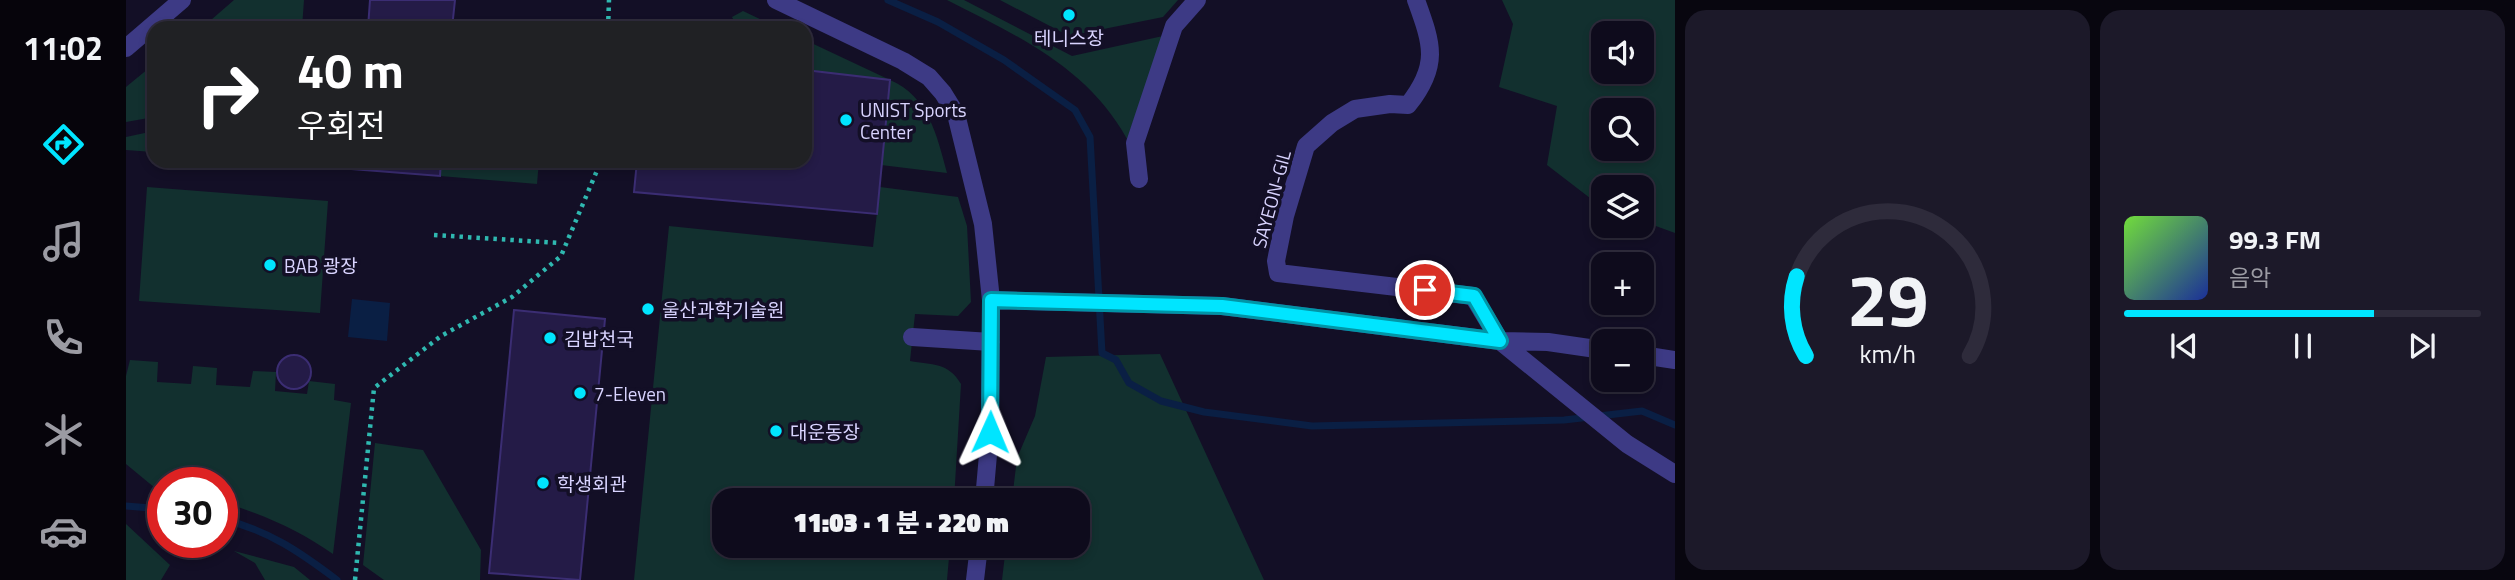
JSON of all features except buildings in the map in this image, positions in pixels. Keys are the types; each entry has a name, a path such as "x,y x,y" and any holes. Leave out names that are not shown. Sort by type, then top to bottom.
{"street":[{"path":"158,21 182,0"},
{"path":"776,0 903,61 929,77 956,114 983,224 991,300 990,432 985,488"},
{"path":"1139,179 1135,144 1174,26 1197,0"},
{"name":"SAYEON-GIL","path":"1416,0 1432,45 1419,91 1408,105 1390,104 1355,109 1332,123 1306,146 1285,216 1276,261 1278,273 1474,296 1500,341 1627,444 1675,474"},
{"path":"126,48 147,30"},
{"path":"991,300 1222,306 1500,341 1548,342 1591,348"},
{"path":"912,337 991,342"},
{"path":"1654,357 1675,360"},
{"path":"975,580 978,558"}],"path":[{"path":"608,21 609,0"},
{"path":"355,580 374,388 441,336 512,297 561,256 598,168"},
{"path":"433,235 559,243"}],"green space":[{"path":"234,0 304,0 302,21 211,20"},
{"path":"947,0 964,0 1072,56 1163,36 1127,139 1092,92 1049,56"},
{"path":"1000,0 1178,0 1163,17 1069,36"},
{"path":"1502,0 1675,0 1675,233 1654,225 1654,175 1591,175 1591,199 1547,165 1557,106 1499,87 1513,24"},
{"path":"743,11 764,21 734,21 732,17"},
{"path":"812,43 890,80 812,71"},
{"path":"147,70 147,118 126,122 126,87"},
{"path":"890,80 903,87 922,106 935,131 947,173 881,165"},
{"path":"147,132 147,152 126,150 126,137"},
{"path":"441,168 538,168 537,184 440,176"},
{"path":"147,187 328,201 320,313 139,301"},
{"name":"대운동장","path":"880,187 958,197 967,226 971,302 958,316 915,314 910,361 945,368 961,384 955,488 712,488 712,558 949,558 947,580 634,580 669,226 873,247"},
{"path":"1160,354 1264,580 1002,580 1005,558 1090,558 1090,488 1013,488 1017,458 1035,416 1046,357"},
{"path":"130,360 158,362 157,382 191,384 193,366 217,368 216,385 250,387 253,371 276,372 275,391 307,394 309,381 335,384 334,400 351,403 333,554 280,523 238,508 238,467 147,467 147,481 126,464 126,376"},
{"path":"375,443 423,450 481,550 480,580 384,580 363,565"},
{"path":"126,524 147,544 147,558 162,558 170,565 161,580 126,580"},
{"path":"238,552 294,567 310,580 265,580 255,563"}],"water":[{"path":"352,299 390,303 387,341 348,337"}],"waterway":[{"path":"888,0 938,22 1004,60 1075,110 1090,137 1102,353 1116,360 1129,383 1161,401 1204,412 1312,426 1564,420 1642,411 1675,425"},
{"path":"126,506 147,508"},
{"path":"238,524 283,543 337,580"}],"place":[{"name":"테니스장","path":"1069,15"},
{"name":"UNIST Sports Center","path":"846,120"},
{"name":"BAB 광장","path":"270,265"},
{"name":"울산과학기술원","path":"648,309"},
{"name":"김밥천국","path":"550,338"},
{"name":"7-Eleven","path":"580,393"},
{"name":"대운동장","path":"776,431"},
{"name":"학생회관","path":"543,483"}],"route":[{"path":"990,432 991,300 1222,306 1500,341 1474,296 1425,290"}]}
